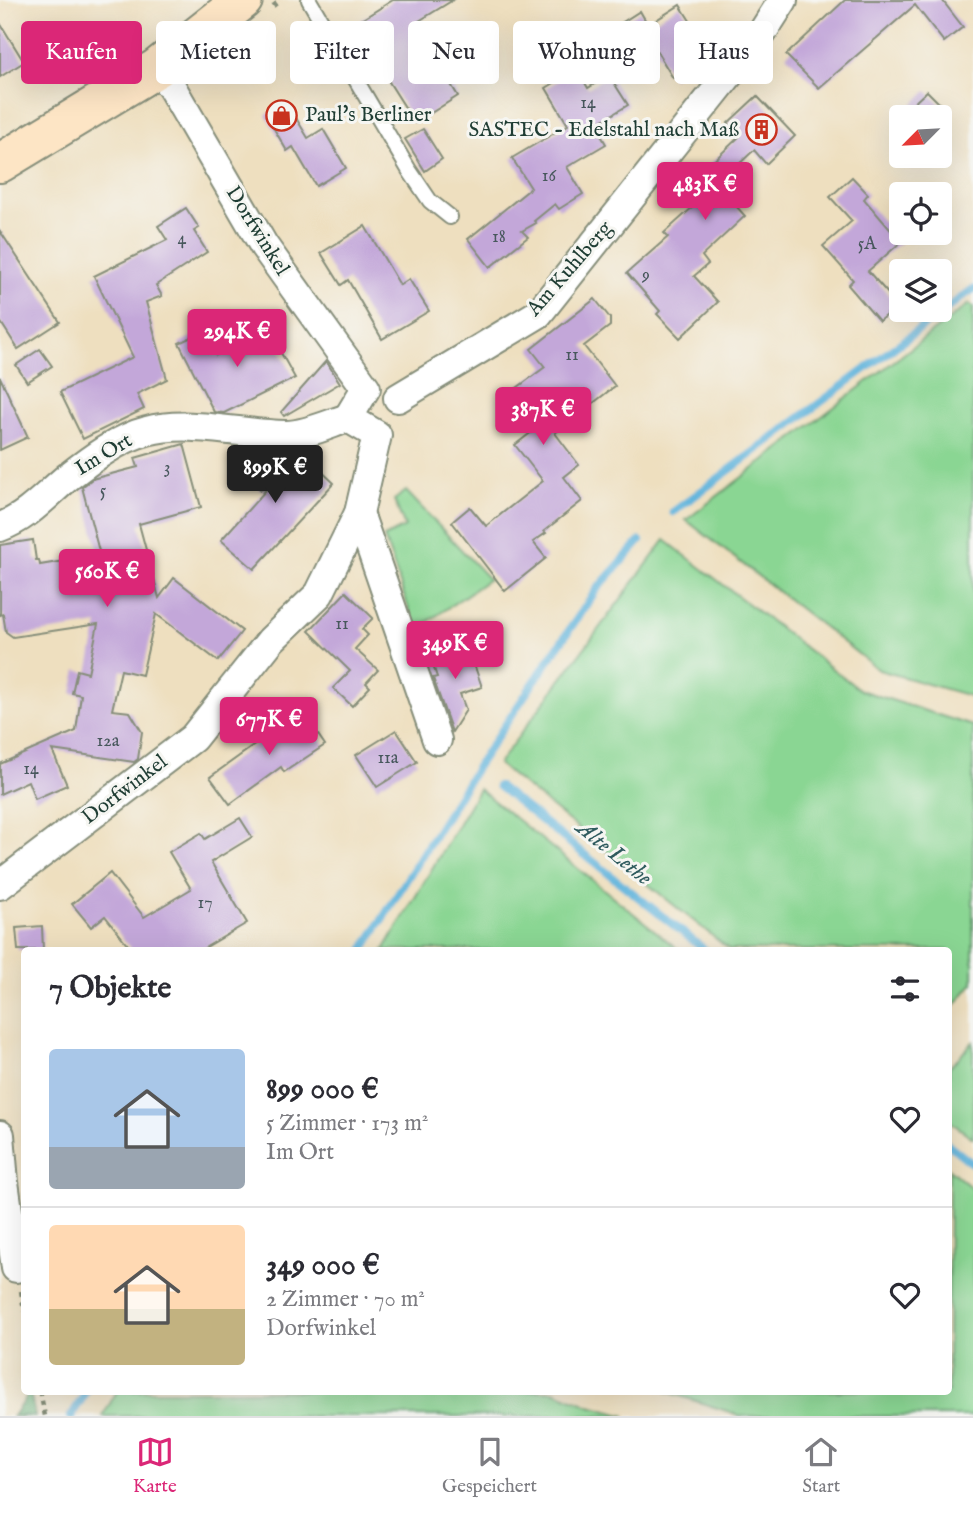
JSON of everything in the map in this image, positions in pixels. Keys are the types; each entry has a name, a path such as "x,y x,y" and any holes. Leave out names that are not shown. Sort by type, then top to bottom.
{"main road":[{"path":"216,21 243,0"},
{"path":"0,163 156,69"}],"street":[{"name":"Am Kuhlberg","path":"398,398 538,314 762,33 783,0"},
{"name":"Dorfwinkel","path":"169,84 264,246 366,388"},
{"path":"377,435 348,418 366,388 398,398"},
{"name":"Dorfwinkel","path":"0,885 192,738 271,640 319,594 359,513 377,435 398,398"},
{"name":"Im Ort","path":"0,527 15,522 100,455 128,438 148,430 210,428 290,435 348,418"},
{"path":"359,513 438,740"},
{"path":"0,1135 16,1268"}],"lane":[{"path":"309,0 409,170 430,201 450,217"}],"path":[{"path":"41,1395 45,1416"}],"green space":[{"path":"969,304 973,307 973,697 879,670 686,520 945,322 952,322 952,317"},
{"path":"406,491 489,579 416,630 384,537 405,527 394,500"},
{"path":"665,540 860,690 973,726 973,983 952,1008 952,947 726,947 498,764"},
{"path":"479,789 675,947 386,947"},
{"path":"973,1042 973,1138 952,1123 952,1065"},
{"path":"952,1172 973,1189 973,1416 742,1416 677,1395 952,1395"},
{"path":"28,1395 31,1395 35,1416 13,1416"},
{"path":"115,1395 564,1395 626,1416 103,1416"}],"building":[{"path":"393,0 453,0 419,21 408,21 408,84 451,84 458,96 415,123 390,84 394,84 394,21 359,21"},
{"path":"845,0 942,0 963,27 944,42 915,5 819,88 786,55"},
{"path":"680,5 690,21 674,21 673,78 660,57 660,21 654,21"},
{"path":"640,11 646,21 624,21"},
{"path":"0,23 21,57 21,64 0,77"},
{"path":"553,84 586,84 588,88 594,84 615,84 628,105 595,125 606,144 567,167 583,194 559,209 555,204 534,221 536,223 522,231 528,237 490,267 468,239 531,188 512,158 568,125 546,88"},
{"path":"927,91 941,105 912,105"},
{"path":"757,96 795,136 766,164 754,150 717,185 745,216 702,256 708,264 694,276 718,302 680,338 657,314 660,311 627,273 668,237 664,233 693,207 674,187 698,165 703,171 740,136 728,123"},
{"path":"287,103 308,138 323,129 346,168 316,186 293,147 287,151 266,115"},
{"path":"423,129 442,159 425,171 405,139"},
{"path":"852,177 868,194 864,199 889,228 889,245 898,245 868,271 889,295 889,313 879,321 848,285 853,280 823,246 852,221 830,197"},
{"path":"186,208 199,228 194,231 207,252 156,285 162,296 146,302 167,379 137,394 144,409 83,439 60,392 133,357 94,276 167,240 158,226"},
{"path":"365,226 400,285 409,279 429,311 382,339 348,280 341,285 321,253"},
{"path":"0,231 60,322 18,349 0,321"},
{"path":"595,299 610,318 610,326 584,346 615,386 555,433 579,465 564,477 582,501 533,542 546,558 505,591 452,522 470,507 486,526 543,481 515,445 533,431 506,396 545,367 531,349"},
{"path":"266,326 295,378 224,413 214,412 179,343 204,331 216,355"},
{"path":"40,349 52,366 27,382 16,365"},
{"path":"326,361 340,383 284,416 281,412"},
{"path":"0,377 28,437 0,450"},
{"path":"184,444 201,507 139,524 159,598 174,578 242,631 218,661 156,614 142,675 121,670 112,710 130,712 142,732 138,759 134,762 52,750 67,785 35,799 28,781 0,794 0,764 76,731 81,695 72,693 77,670 88,673 98,624 13,637 6,632 3,614 0,615 0,545 33,540 36,560 39,560 40,565 100,555 82,487 92,479 138,467 135,458"},
{"path":"248,450 276,475 299,450 334,483 254,569 221,540 267,489 261,490 234,466"},
{"path":"346,592 373,618 362,629 368,635 355,649 378,670 366,683 370,687 352,706 333,688 350,671 309,631"},
{"path":"467,644 482,687 460,694 466,710 452,732 433,678 437,677 430,657"},
{"path":"302,711 325,745 284,772 281,767 230,804 210,777"},
{"path":"396,730 417,762 377,787 356,755"},
{"path":"240,818 252,837 211,862 247,923 206,947 130,947 105,916 91,927 72,904 110,873 144,917 191,889 169,852 201,833 205,839"},
{"path":"42,926 43,947 21,947 21,950 18,950 16,928"}],"waterway":[{"path":"673,512 973,289"},
{"path":"365,947 478,765 597,589 640,541"},
{"name":"Alte Lethe","path":"498,786 701,947"},
{"name":"Alte Lethe","path":"952,1147 973,1164"},
{"path":"71,1416 84,1395"}],"place":[{"name":"Paul's Berliner","path":"282,115"},
{"name":"SASTEC - Edelstahl nach Maß","path":"762,130"}]}
